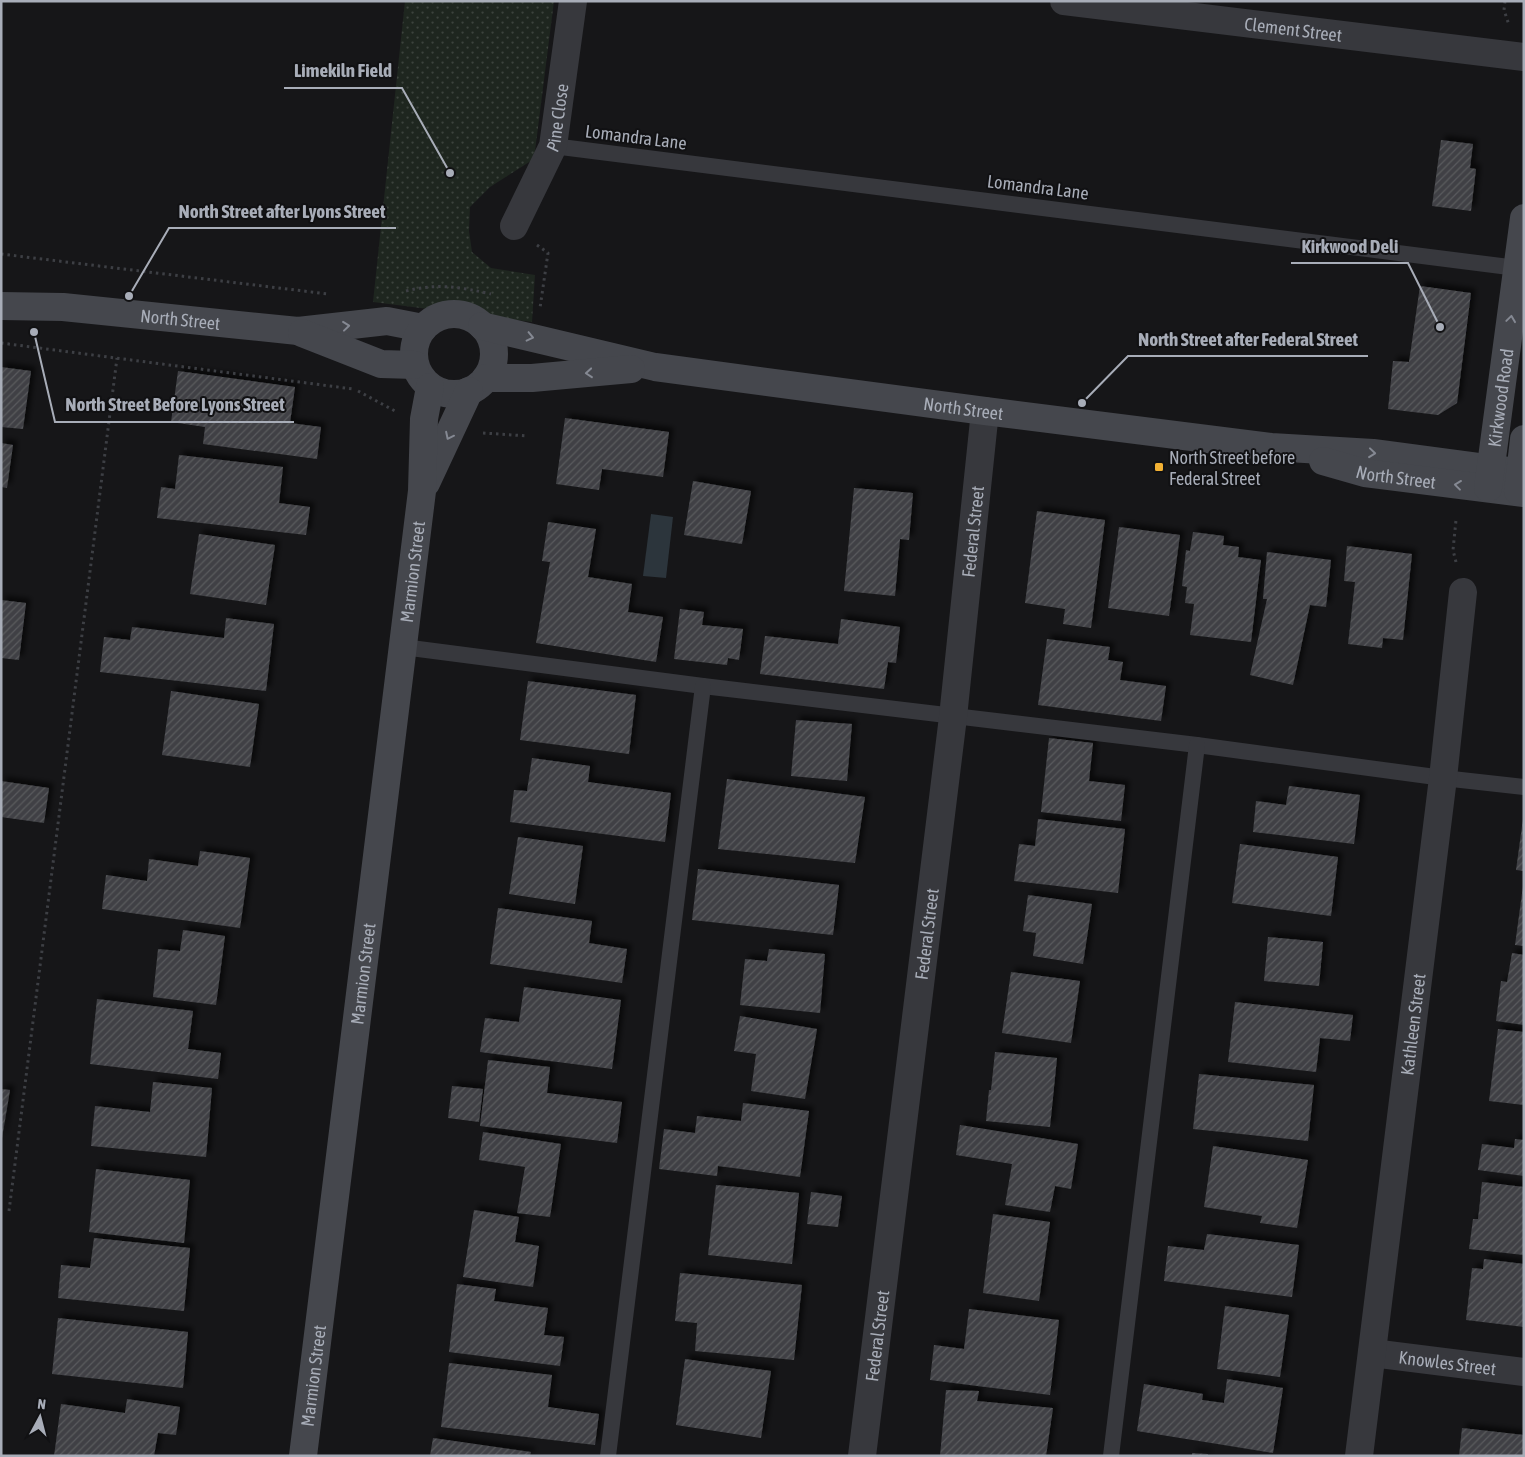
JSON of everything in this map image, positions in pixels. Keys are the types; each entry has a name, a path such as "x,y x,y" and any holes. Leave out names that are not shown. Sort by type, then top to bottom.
{"street":[{"name":"Pine Close","path":"514,226 553,146 573,1"},
{"name":"Clement Street","path":"1064,1 1524,57"},
{"name":"Kirkwood Road","path":"1489,479 1524,218"},
{"name":"North Street","path":"1,287 63,307"},
{"name":"North Street","path":"1,306 63,307 298,331 386,321 424,328"},
{"path":"446,315 472,318 489,335 493,346 492,368 478,385 456,394 430,387 421,378 415,365 413,352 416,339 424,328 434,319 446,315"},
{"name":"North Street","path":"482,326 655,367 1271,447 1365,473 1521,482"},
{"name":"North Street","path":"298,331 381,364 415,365"},
{"name":"North Street","path":"478,385 532,378 655,367"},
{"name":"Marmion Street","path":"422,491 478,385"},
{"name":"Marmion Street","path":"303,1456 422,491 424,419 430,387"},
{"name":"Federal Street","path":"862,1456 953,717 985,411"},
{"name":"Kirkwood Road","path":"1521,482 1524,439"},
{"name":"Kathleen Street","path":"1359,1456 1443,778 1463,592"},
{"name":"Knowles Street","path":"1372,1354 1524,1372"}],"lane":[{"name":"Lomandra Lane","path":"553,146 1518,268"},
{"path":"403,647 703,686 1196,745 1524,787"},
{"path":"608,1456 703,686"},
{"path":"1111,1456 1196,745"}],"path":[{"path":"514,226 548,253 540,310 531,307"},
{"path":"1,254 330,295"},
{"path":"398,293 426,286 447,286 493,294"},
{"path":"1,343 336,386"},
{"path":"9,1211 117,358"},
{"path":"1456,520 1453,550 1463,592"}],"shaded area":[{"path":"405,1 554,1 534,159 490,187 470,207 469,231 472,252 491,268 535,275 532,322 373,302"},
{"path":"651,514 673,517 666,578 643,576"}],"building":[{"path":"1441,140 1473,144 1470,168 1476,169 1471,211 1432,206"},
{"path":"1420,286 1471,293 1457,403 1438,415 1388,409 1393,361 1409,362"},
{"path":"1,367 31,371 23,429 1,427"},
{"path":"178,371 295,387 290,423 321,427 317,459 203,444 205,427 171,422"},
{"path":"565,418 669,432 663,477 602,469 599,490 556,484"},
{"path":"1,443 13,445 7,488 1,487"},
{"path":"179,455 283,467 279,503 310,507 306,535 157,518 161,487 175,489"},
{"path":"693,481 751,491 742,544 684,535"},
{"path":"854,488 913,493 909,540 900,539 895,596 844,591"},
{"path":"1037,511 1105,520 1091,628 1063,624 1065,609 1025,603"},
{"path":"548,522 596,529 588,577 632,584 628,612 663,617 656,662 536,643 550,562 542,561"},
{"path":"1119,527 1180,535 1169,616 1108,608"},
{"path":"1193,532 1224,536 1223,545 1239,547 1238,557 1261,560 1251,642 1190,635 1194,604 1185,603 1187,587 1182,586 1186,550 1190,551"},
{"path":"199,534 275,545 266,605 190,594"},
{"path":"1347,546 1412,554 1403,640 1383,638 1382,648 1348,644 1355,582 1344,581"},
{"path":"1267,552 1331,560 1326,607 1310,605 1293,685 1250,675 1267,599 1263,599"},
{"path":"1,600 26,603 19,660 1,658"},
{"path":"680,609 704,612 702,625 743,629 739,660 728,658 727,665 674,659"},
{"path":"226,618 274,624 266,691 100,672 104,637 130,640 132,627 224,638"},
{"path":"841,619 900,627 896,663 888,662 884,689 760,674 765,636 838,644"},
{"path":"1047,639 1110,647 1108,660 1123,662 1120,680 1166,686 1161,721 1038,705"},
{"path":"528,681 636,695 629,754 520,740"},
{"path":"171,691 259,704 250,767 162,755"},
{"path":"796,720 852,724 847,781 791,776"},
{"path":"1049,738 1093,743 1089,781 1125,785 1121,821 1041,812"},
{"path":"532,758 590,766 588,782 671,793 665,842 510,822 514,790 527,791"},
{"path":"727,779 865,797 855,863 718,849"},
{"path":"1,781 49,788 44,823 1,817"},
{"path":"1289,786 1360,795 1354,844 1253,832 1256,801 1286,805"},
{"path":"1038,819 1125,829 1118,893 1014,881 1019,844 1035,846"},
{"path":"1524,820 1524,871 1516,870"},
{"path":"518,837 583,846 575,904 509,894"},
{"path":"1240,844 1338,857 1331,916 1232,903"},
{"path":"200,851 250,858 240,928 102,909 106,875 147,881 149,859 198,866"},
{"path":"698,869 839,885 833,935 692,920"},
{"path":"1524,886 1524,946 1515,945"},
{"path":"1028,895 1092,904 1083,964 1033,956 1036,933 1023,931"},
{"path":"498,908 592,921 589,943 627,949 622,983 490,964"},
{"path":"183,930 225,936 216,1005 153,997 158,949 180,951"},
{"path":"1268,937 1323,942 1319,986 1264,981"},
{"path":"769,949 825,954 820,1013 740,1005 745,959 767,961"},
{"path":"1512,953 1524,955 1524,1025 1496,1021 1501,981 1507,982"},
{"path":"1011,972 1080,981 1071,1043 1002,1033"},
{"path":"524,987 621,1000 612,1069 480,1052 485,1018 519,1022"},
{"path":"97,999 193,1011 188,1049 221,1053 218,1079 90,1064"},
{"path":"1235,1002 1353,1015 1350,1041 1320,1038 1316,1072 1228,1062"},
{"path":"740,1016 817,1029 805,1099 751,1091 756,1054 734,1051"},
{"path":"1498,1029 1524,1032 1524,1105 1489,1101"},
{"path":"995,1052 1057,1058 1050,1127 986,1121"},
{"path":"488,1060 550,1067 547,1093 622,1102 617,1143 480,1126"},
{"path":"1199,1074 1314,1085 1308,1141 1193,1129"},
{"path":"153,1082 212,1088 206,1157 91,1146 95,1106 150,1112"},
{"path":"452,1086 483,1089 479,1122 448,1118"},
{"path":"1,1089 10,1090 2,1138 1,1138"},
{"path":"743,1103 809,1111 800,1177 718,1166 717,1176 659,1169 664,1129 695,1133 697,1116 741,1121"},
{"path":"960,1125 1078,1144 1071,1189 1055,1186 1050,1212 1005,1205 1012,1164 956,1155"},
{"path":"483,1132 561,1144 550,1217 517,1213 525,1167 479,1160"},
{"path":"1515,1139 1524,1140 1524,1176 1478,1170 1482,1144 1514,1148"},
{"path":"1213,1146 1308,1160 1297,1228 1260,1223 1262,1216 1204,1207"},
{"path":"96,1169 190,1180 184,1243 89,1232"},
{"path":"1482,1182 1524,1187 1524,1255 1469,1249 1473,1219 1478,1219"},
{"path":"716,1185 799,1193 792,1264 708,1255"},
{"path":"811,1192 842,1196 838,1227 807,1224"},
{"path":"474,1210 519,1217 515,1242 539,1246 533,1287 463,1277"},
{"path":"993,1214 1050,1222 1039,1301 983,1293"},
{"path":"1207,1234 1299,1245 1292,1297 1164,1281 1168,1246 1204,1250"},
{"path":"94,1238 190,1248 184,1311 58,1298 61,1265 90,1268"},
{"path":"1484,1259 1524,1264 1524,1327 1466,1320 1472,1268 1483,1269"},
{"path":"680,1273 802,1285 794,1360 695,1351 697,1323 675,1321"},
{"path":"457,1284 496,1289 494,1301 548,1308 544,1335 564,1337 560,1366 449,1352"},
{"path":"1225,1306 1289,1315 1280,1377 1217,1369"},
{"path":"969,1309 1059,1320 1050,1395 930,1380 934,1345 964,1349"},
{"path":"58,1318 188,1332 183,1388 52,1374"},
{"path":"685,1359 771,1371 761,1438 676,1425"},
{"path":"449,1363 552,1375 548,1407 599,1414 595,1445 441,1427"},
{"path":"1227,1379 1283,1388 1273,1453 1137,1431 1144,1384 1203,1394 1202,1400 1224,1403"},
{"path":"946,1390 979,1391 977,1401 1053,1408 1046,1456 940,1456"},
{"path":"127,1399 180,1407 176,1435 158,1433 154,1456 54,1456 61,1404 125,1413"},
{"path":"1462,1428 1524,1435 1524,1456 1459,1456"},
{"path":"433,1438 531,1452 530,1456 430,1456"},
{"path":"1192,1453 1208,1454 1207,1456 1192,1456"}],"place":[{"name":"Limekiln Field","path":"450,173"},
{"name":"North Street after Lyons Street","path":"129,296"},
{"name":"Kirkwood Deli","path":"1440,327"},
{"name":"North Street Before Lyons Street","path":"34,332"},
{"name":"North Street after Federal Street","path":"1082,403"},
{"name":"North Street before Federal Street","path":"1159,467"}]}
